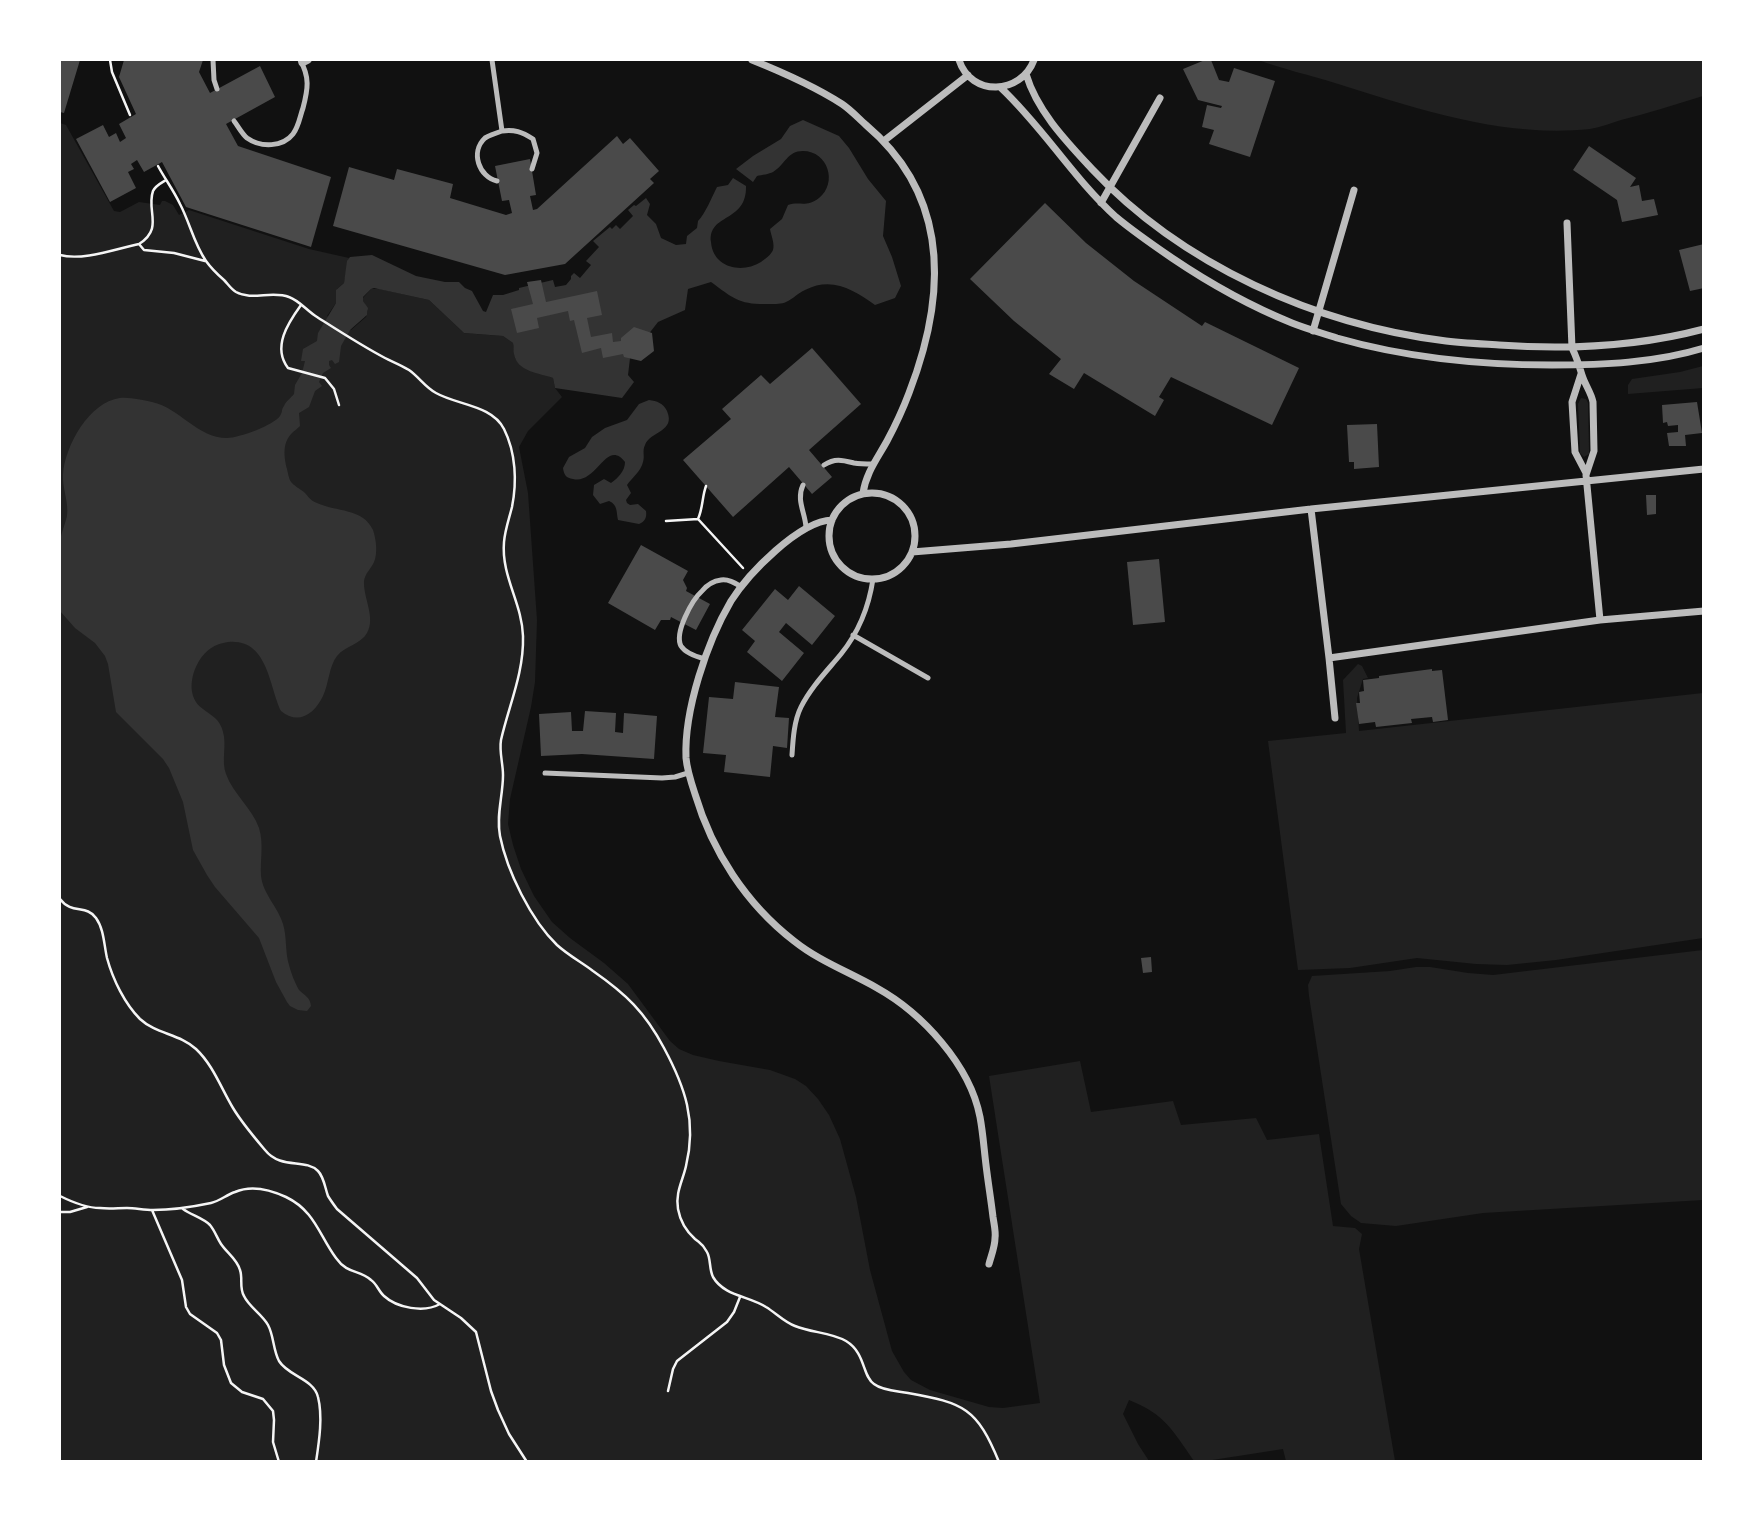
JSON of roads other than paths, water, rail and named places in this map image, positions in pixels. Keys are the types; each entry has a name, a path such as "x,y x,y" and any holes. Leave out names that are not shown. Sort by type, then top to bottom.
{"street":[{"path":"752,60 799,80 844,105 885,140 903,163 925,210 933,243 935,286 930,326 909,393 865,481 863,494"},
{"path":"959,60 968,75 988,87 1000,87 1019,81 1034,60"},
{"path":"1026,74 1037,102 1110,188 1153,224 1210,261 1268,292 1319,311 1399,332 1448,341 1572,348 1640,343 1703,329"},
{"path":"885,140 968,75"},
{"path":"1000,87 1041,130 1101,203 1138,234 1210,282 1293,324 1380,348 1439,359 1581,369 1667,357 1703,348"},
{"path":"1101,203 1160,98"},
{"path":"1313,331 1354,190"},
{"path":"1567,223 1572,348 1593,402 1594,451 1587,478"},
{"path":"1581,369 1572,402 1575,452 1587,478 1600,620"},
{"path":"912,552 1011,544 1587,478 1703,469"},
{"path":"863,494 889,496 909,513 914,526 912,552 898,571 888,576 864,579 852,575 842,568 830,545 832,520 840,507 850,498 863,494"},
{"path":"1311,509 1335,718"},
{"path":"832,520 806,527 762,564 742,587 722,619 702,668 689,720 686,758 688,773 713,843 754,904 793,941 883,991 911,1011 935,1035 963,1073 980,1116 995,1238 989,1264"},
{"path":"1329,658 1600,620 1703,611"}],"lane":[{"path":"213,60 217,89"},
{"path":"492,60 502,131"},
{"path":"234,121 248,139 270,145 286,141 297,128 307,91 308,82 303,61"},
{"path":"497,181 484,175 478,156 481,144 486,138 502,131 518,131 533,139 537,153 532,169"},
{"path":"824,466 831,461 843,459 854,463 873,464"},
{"path":"803,485 800,500 806,527"},
{"path":"792,755 800,709 853,635 868,603 873,579"},
{"path":"705,659 687,652 682,647 679,635 682,623 697,597 710,584 726,580 742,587"},
{"path":"853,635 928,678"},
{"path":"545,773 662,778 688,773"}]}
